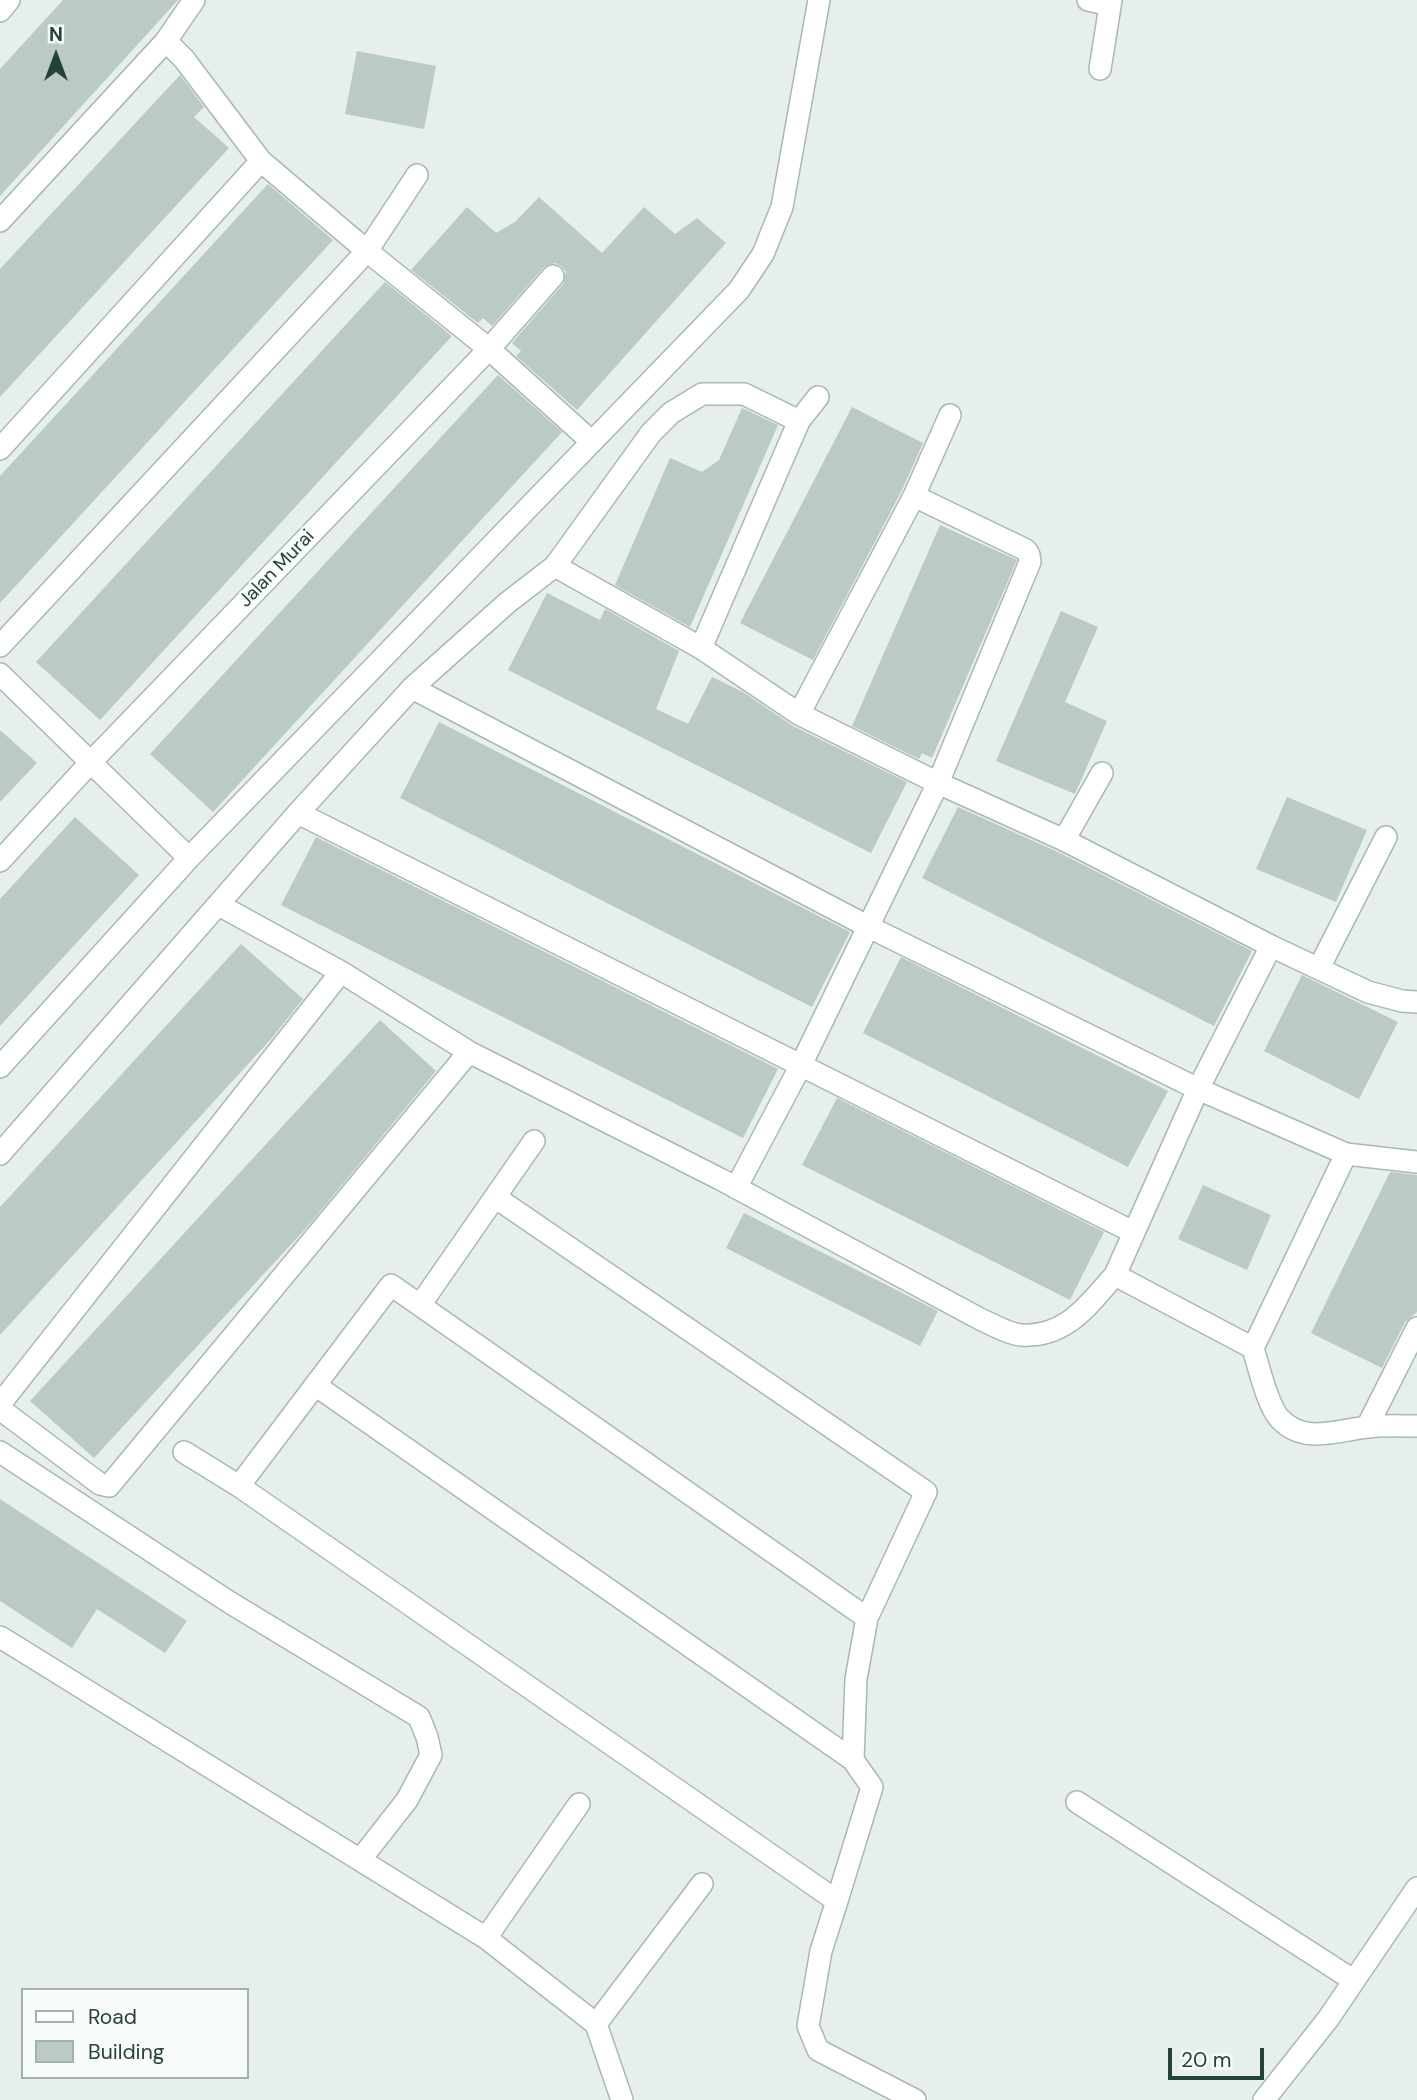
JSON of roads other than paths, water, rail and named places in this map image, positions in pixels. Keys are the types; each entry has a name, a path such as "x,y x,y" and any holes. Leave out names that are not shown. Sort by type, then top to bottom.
{"street":[{"path":"0,11 9,0"},
{"path":"0,221 166,41 194,0"},
{"path":"0,1067 189,858 739,290 763,254 782,207 820,0"},
{"path":"1088,0 1111,3 1100,69"},
{"path":"166,41 184,59 261,161 489,349 592,442"},
{"path":"0,449 261,161"},
{"path":"0,646 368,251 417,175"},
{"name":"Jalan Murai","path":"0,861 90,763 489,349 553,276"},
{"path":"0,1154 298,813 412,688 507,603 555,566 652,433 671,413 702,394 744,394 799,421"},
{"path":"701,648 799,421 818,397"},
{"path":"799,714 914,496 950,415"},
{"path":"736,1188 800,1067 938,782 1030,562 1026,551 914,496"},
{"path":"555,566 701,648 799,714 1064,840 1271,946 1368,992 1417,1002"},
{"path":"0,674 189,858"},
{"path":"412,688 869,927 1198,1089 1346,1154 1417,1163"},
{"path":"1064,840 1102,774"},
{"path":"298,813 1133,1232"},
{"path":"1319,968 1386,836"},
{"path":"219,905 341,972 469,1052 736,1188 980,1319 1020,1335 1055,1331 1079,1315 1115,1275 1198,1089 1271,946"},
{"path":"341,972 0,1406 100,1484 109,1486 469,1052"},
{"path":"420,1305 534,1141"},
{"path":"1346,1154 1253,1348 1279,1419 1303,1435 1338,1434 1367,1427 1417,1426"},
{"path":"495,1197 926,1492 867,1618 856,1679 853,1760"},
{"path":"1115,1275 1253,1348"},
{"path":"239,1486 391,1285 867,1618"},
{"path":"1367,1427 1417,1328"},
{"path":"315,1385 853,1760 872,1787 821,1951 808,2026 818,2050 915,2100"},
{"path":"0,1451 229,1602 419,1717 431,1755 407,1800 360,1860"},
{"path":"184,1451 239,1486 837,1901"},
{"path":"0,1637 486,1938 596,2024 622,2100"},
{"path":"1077,1802 1353,1980"},
{"path":"486,1938 579,1804"},
{"path":"596,2024 702,1884"},
{"path":"1264,2100 1320,2029 1417,1888"}]}
